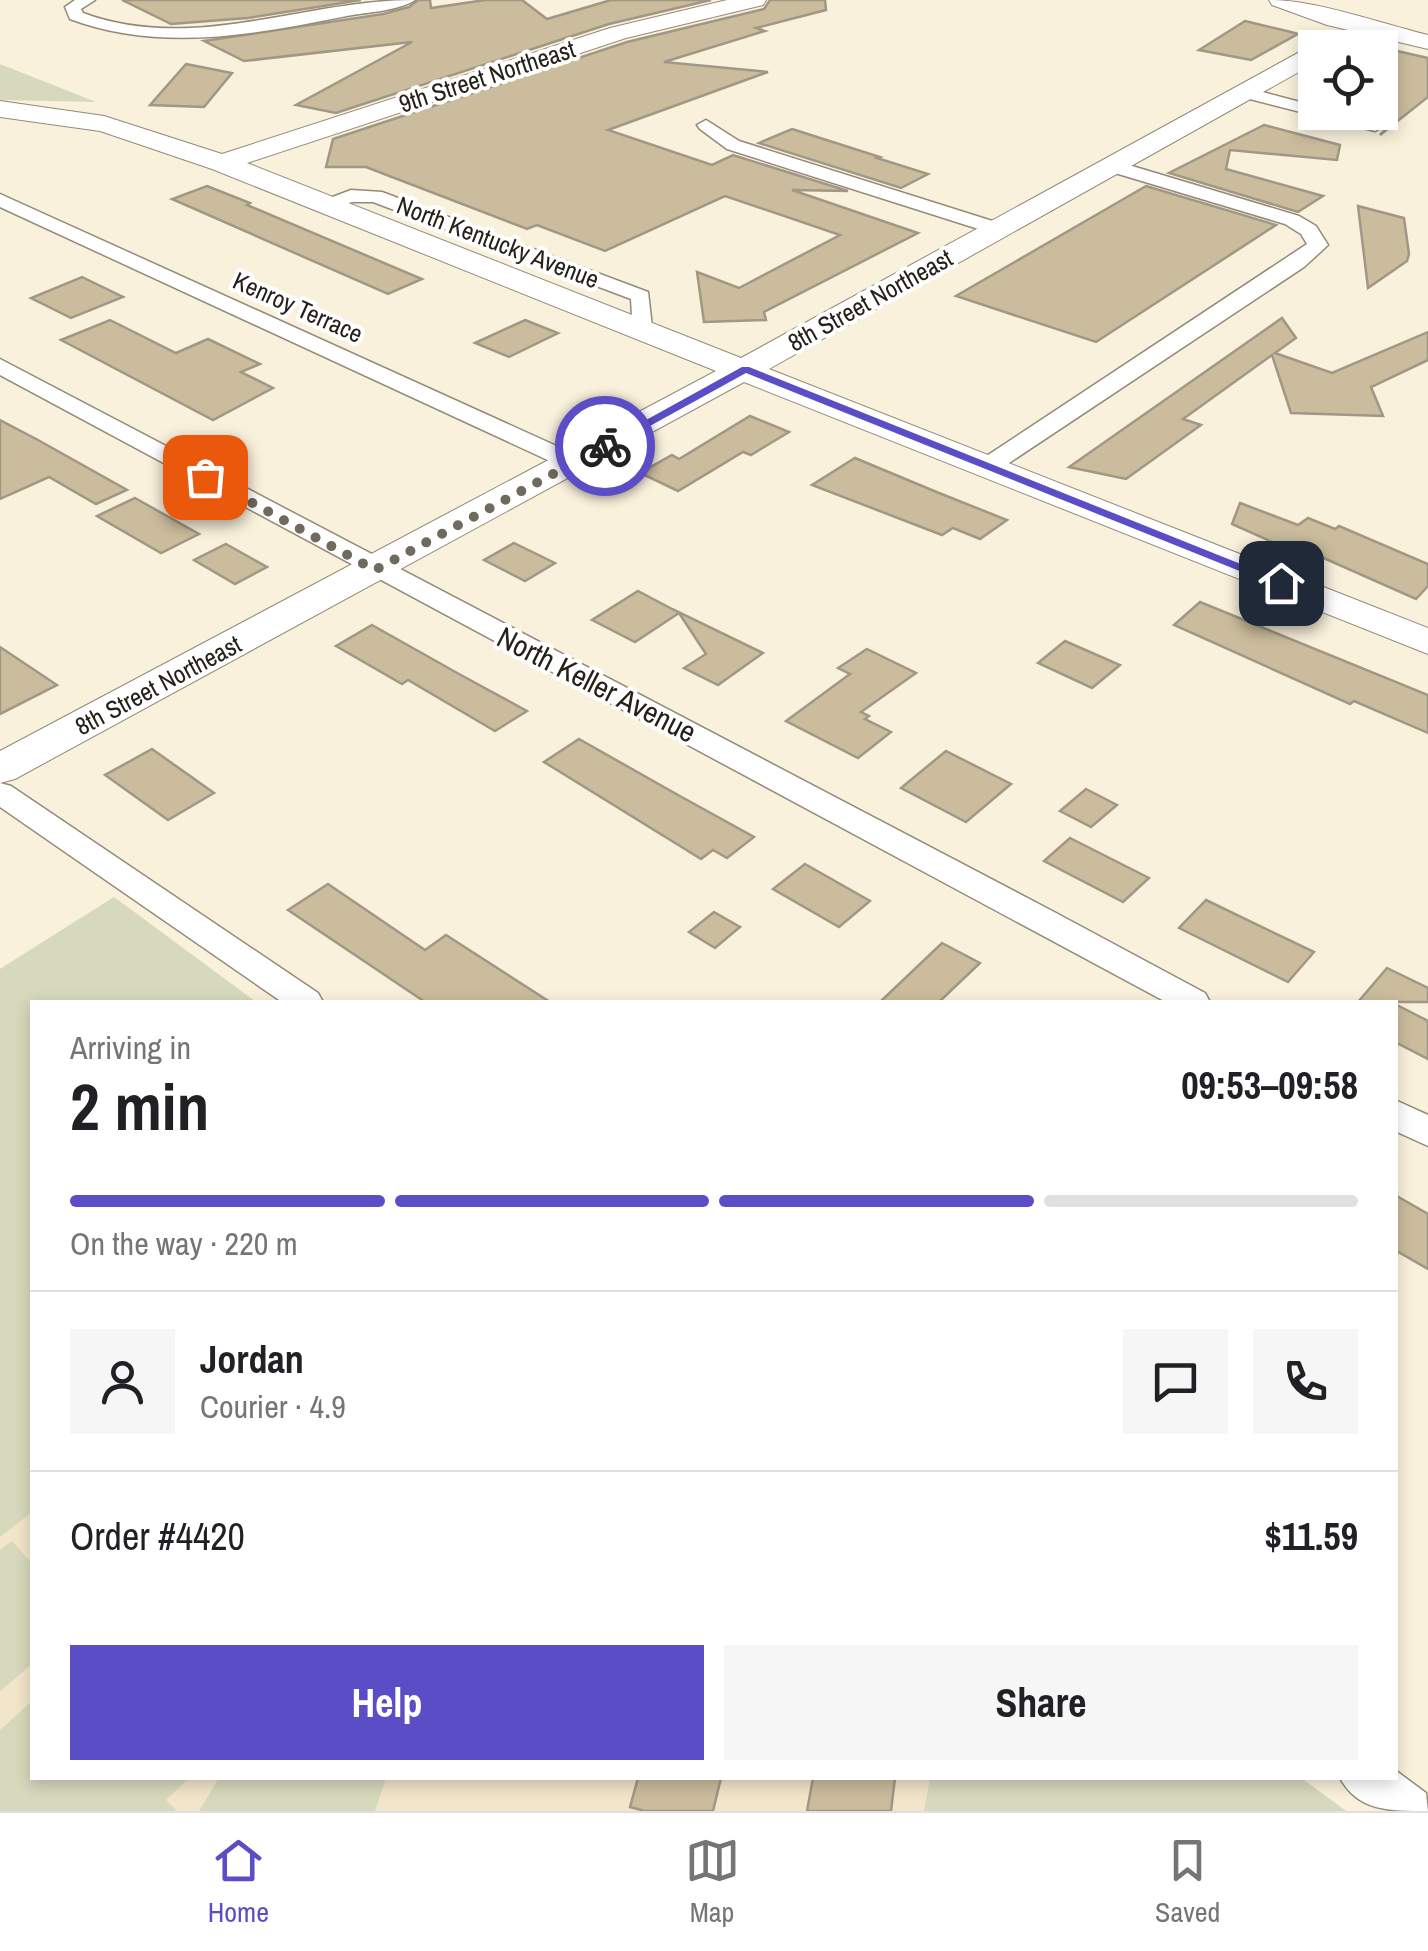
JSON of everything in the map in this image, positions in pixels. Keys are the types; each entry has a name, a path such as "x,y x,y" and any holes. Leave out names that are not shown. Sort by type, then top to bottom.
{"street":[{"path":"80,4 76,16 92,24 148,33 188,33 263,26 407,0"},
{"name":"9th Street Northeast","path":"222,163 618,33 756,0"},
{"path":"1280,0 1362,27 1428,42"},
{"path":"1357,30 1395,9"},
{"name":"8th Street Northeast","path":"0,769 574,463 1298,62"},
{"path":"1244,92 1298,107"},
{"name":"North Kentucky Avenue","path":"0,108 104,124 222,163 1428,642"},
{"path":"706,125 733,144 998,229"},
{"path":"988,466 1298,263 1318,245 1309,230 1292,220 1112,166"},
{"name":"Kenroy Terrace","path":"0,200 574,463"},
{"name":"North Keller Avenue","path":"0,366 375,570 839,808 1189,1000"},
{"path":"0,793 303,1000"},
{"path":"1398,1116 1428,1132"},
{"path":"1367,1780 1408,1811"}],"shaded area":[{"path":"114,897 253,1000 30,1000 30,1780 1304,1780 1346,1811 0,1811 0,969"}],"green space":[{"path":"0,64 96,102 0,100"},
{"path":"114,897 253,1000 30,1000 30,1514 0,1537 0,969"},
{"path":"12,1541 30,1562 30,1666 0,1691 0,1550"},
{"path":"30,1703 30,1780 187,1780 166,1800 177,1811 0,1811 0,1730"},
{"path":"218,1780 385,1780 375,1811 199,1811"},
{"path":"930,1780 1304,1780 1346,1811 924,1811"}],"building":[{"path":"122,0 361,0 248,18 171,24"},
{"path":"418,0 430,0 431,8 485,0 522,0 547,19 611,0 711,0 609,24 336,113 296,105 412,42 244,61 204,41 383,14 409,7"},
{"path":"770,0 825,0 826,10 756,28 765,31 664,62 768,72 608,130 712,165 733,155 848,191 792,190 918,233 764,312 766,320 704,322 697,272 739,288 840,235 725,196 605,251 537,225 527,229 366,167 326,167 333,139 627,42 764,9"},
{"path":"1245,21 1298,34 1251,60 1199,50"},
{"path":"1398,51 1428,58 1428,97 1398,121"},
{"path":"186,64 232,73 204,107 150,105"},
{"path":"1264,125 1340,145 1337,160 1230,150 1226,169 1323,196 1298,212 1169,173"},
{"path":"792,129 928,174 901,188 759,143"},
{"path":"207,186 422,279 388,294 172,199"},
{"path":"1146,186 1276,225 1096,342 956,296"},
{"path":"1358,206 1404,218 1409,254 1407,261 1368,288"},
{"path":"82,277 123,297 71,318 31,298"},
{"path":"1282,318 1296,338 1275,353 1332,373 1428,332 1428,360 1371,387 1383,416 1291,413 1272,355 1183,419 1201,425 1126,479 1069,467"},
{"path":"110,320 176,353 208,339 260,364 241,372 273,388 213,420 61,340"},
{"path":"525,320 558,333 509,357 475,343"},
{"path":"750,416 789,432 751,455 743,452 678,491 640,473 672,455 679,459"},
{"path":"0,420 127,490 96,504 49,477 0,499"},
{"path":"855,458 1007,520 980,539 953,528 942,535 812,485"},
{"path":"135,498 199,534 161,553 97,516"},
{"path":"1240,503 1298,525 1308,518 1335,529 1339,526 1428,564 1428,586 1416,599 1310,552 1304,556 1232,524"},
{"path":"514,543 555,563 525,581 484,560"},
{"path":"226,544 267,567 235,584 194,560"},
{"path":"638,591 763,653 718,685 684,668 706,654 679,613 635,642 592,620"},
{"path":"1200,602 1428,695 1428,733 1354,701 1350,704 1174,625"},
{"path":"372,625 527,711 495,731 408,680 402,684 336,646"},
{"path":"1065,641 1120,665 1092,688 1038,663"},
{"path":"0,647 57,685 0,714"},
{"path":"867,649 916,673 861,712 869,716 865,719 891,732 858,758 786,721 850,674 838,668"},
{"path":"579,739 754,837 727,858 713,850 701,859 544,762"},
{"path":"152,749 214,793 168,820 105,775"},
{"path":"946,751 1011,784 966,822 901,788"},
{"path":"1086,789 1117,805 1091,827 1060,811"},
{"path":"1070,838 1149,878 1123,902 1044,861"},
{"path":"805,864 870,901 839,927 773,889"},
{"path":"328,884 425,950 446,935 547,1000 422,1000 288,910"},
{"path":"1206,900 1314,952 1288,982 1179,928"},
{"path":"714,912 740,927 715,948 689,932"},
{"path":"942,943 980,963 941,1000 882,1000"},
{"path":"1387,968 1428,988 1428,1002 1360,1000"},
{"path":"1398,1006 1428,1021 1428,1059 1398,1044"},
{"path":"1398,1197 1428,1214 1428,1269 1398,1252"},
{"path":"637,1780 721,1780 713,1811 645,1811 630,1807"},
{"path":"813,1780 895,1780 891,1811 807,1811"}],"way so far":[{"path":"205,477 375,570 605,446"}],"route":[{"path":"605,446 746,369 1281,583"}]}
